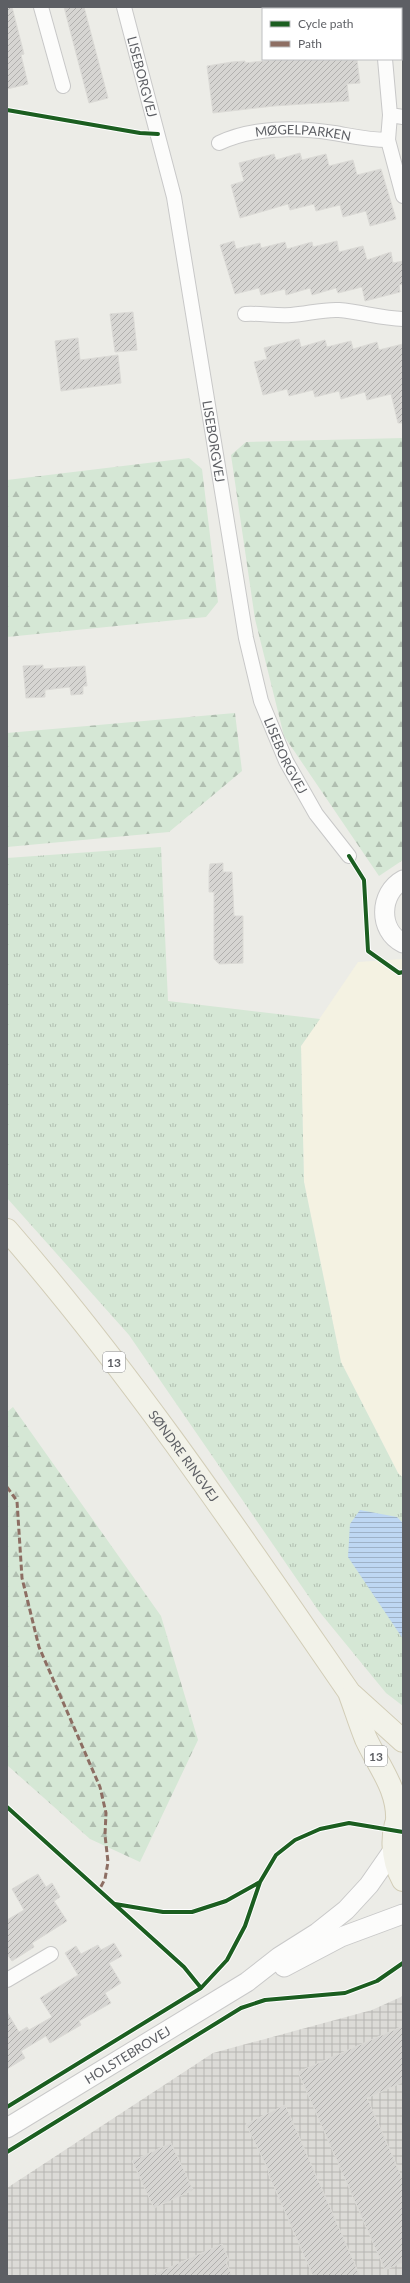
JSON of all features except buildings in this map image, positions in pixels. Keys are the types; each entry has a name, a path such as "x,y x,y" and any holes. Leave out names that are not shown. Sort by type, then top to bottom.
{"main road":[{"name":"SØNDRE RINGVEJ","path":"7,1230 62,1292 168,1433 349,1692 403,1741"},
{"name":"SØNDRE RINGVEJ","path":"349,1692 367,1740 392,1788 400,1815"},
{"name":"13","path":"400,1815 394,1849 396,1862 403,1880"}],"street":[{"path":"41,7 63,86"},
{"name":"LISEBORGVEJ","path":"124,7 174,197 246,638 261,701 286,761 316,814 349,856"},
{"path":"385,60 396,116 388,140 403,196"},
{"name":"MØGELPARKEN","path":"219,143 234,135 286,129 333,132 370,140 388,140"},
{"path":"245,314 263,312 290,315 308,311 339,310 377,318 403,319"},
{"path":"403,880 390,891 385,902 384,913 386,924 391,934 403,944"},
{"name":"HOLSTEBROVEJ","path":"7,2128 247,1982 346,1910 369,1885 394,1849"},
{"name":"HOLSTEBROVEJ","path":"247,1982 285,1967 341,1937 403,1914"},
{"path":"7,1980 51,1954"}],"shaded area":[{"path":"403,959 403,1478 398,1473 341,1362 304,1182 301,1046 358,962"},
{"path":"403,1996 403,2276 7,2276 7,2188 213,2053 372,2010"}],"green space":[{"path":"403,438 403,860 379,876 284,736 255,619 231,455 246,442"},
{"path":"189,458 202,469 218,602 206,617 7,637 7,480"},
{"path":"235,713 242,771 169,832 7,847 7,733"},
{"path":"161,847 168,1001 320,1019 301,1046 304,1182 341,1362 398,1473 403,1478 403,1523 397,1517 403,1639 403,1706 386,1693 318,1610 129,1335 7,1198 7,858"},
{"path":"13,1407 161,1616 198,1740 140,1862 90,1839 7,1765 7,1412"}],"water":[{"path":"360,1510 397,1517 403,1523 403,1639 348,1557 350,1524"}],"marked path":[{"path":"7,1487 17,1501 22,1578 39,1647 100,1787 106,1813 105,1835 108,1862 105,1879 99,1890"}],"cycle path":[{"path":"7,110 140,133 158,134"},
{"path":"349,856 364,880 368,951 399,973 403,972"},
{"path":"7,1807 184,1967 201,1988"},
{"path":"115,1904 163,1912 192,1912 226,1901 260,1882 276,1855 295,1840 320,1829 349,1823 403,1832"},
{"path":"7,2107 201,1988 227,1960 245,1926 260,1882"},
{"path":"7,2152 241,2008 265,2000 345,1993 377,1981 403,1963"}]}
